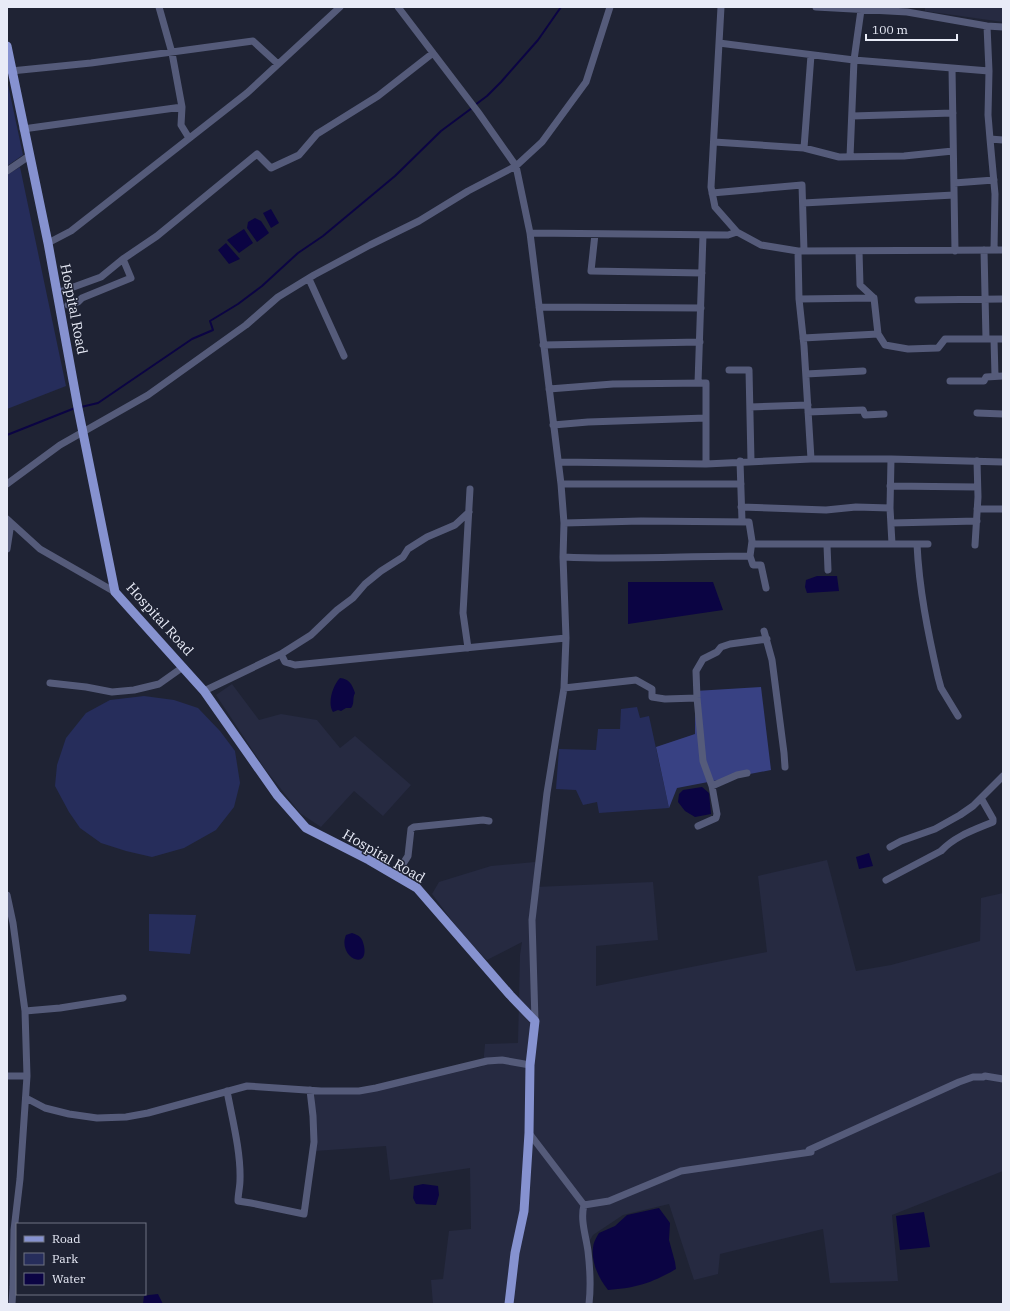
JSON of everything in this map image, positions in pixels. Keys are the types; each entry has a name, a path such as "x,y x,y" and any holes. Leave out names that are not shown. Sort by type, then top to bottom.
{"main road":[{"name":"Hospital Road","path":"7,46 23,129 48,243 76,396 115,592 204,690 277,795 306,828 369,860 417,888 510,995 535,1021"},
{"path":"509,1304 515,1253 524,1211 529,1133 530,1065 535,1021"}],"street":[{"path":"159,7 172,53 182,108 181,124 189,138"},
{"path":"48,243 71,231 247,93 340,7"},
{"path":"398,7 478,112 516,166 530,233 561,484 564,523 563,557 566,638 564,688 547,793 532,920 535,1021"},
{"path":"7,484 60,445 148,395 246,325 278,297 370,245 419,221 468,191 516,166 542,142 586,82 610,7"},
{"path":"721,7 711,187 715,207 736,232 761,244 801,251 858,252 1003,250"},
{"path":"816,7 861,10 894,9 988,26 1003,27"},
{"path":"850,157 854,60 861,10"},
{"path":"988,26 988,116 995,194 994,250"},
{"path":"11,71 172,53 253,41 278,64"},
{"path":"719,43 854,60 989,71"},
{"path":"57,293 101,277 123,259 157,236 257,154 271,168 299,155 316,134 378,96 433,53"},
{"path":"804,148 811,54"},
{"path":"952,68 955,250"},
{"path":"23,129 182,108"},
{"path":"852,116 953,113"},
{"path":"990,139 1003,140"},
{"path":"714,142 804,148 839,157 904,156 953,152"},
{"path":"7,171 29,156"},
{"path":"954,183 994,180"},
{"path":"712,193 802,184 803,203 799,299 806,374 811,459"},
{"path":"803,203 954,195"},
{"path":"530,233 728,235 736,232"},
{"path":"595,234 591,271 702,273"},
{"path":"698,383 703,235"},
{"path":"984,250 986,339"},
{"path":"858,252 860,285 874,298 878,334 885,345 908,349 938,348 946,339 1003,339"},
{"path":"68,305 131,278 123,259"},
{"path":"309,279 344,356"},
{"path":"799,299 874,298"},
{"path":"918,300 1003,299"},
{"path":"539,307 700,308"},
{"path":"803,338 878,334"},
{"path":"994,339 995,376"},
{"path":"543,345 700,342"},
{"path":"729,370 749,370 751,461"},
{"path":"806,374 863,371"},
{"path":"950,381 984,380 986,377 1003,376"},
{"path":"549,389 613,384 706,383 706,464"},
{"path":"750,407 863,410 865,415 884,414"},
{"path":"977,413 1003,414"},
{"path":"553,425 588,422 706,418"},
{"path":"558,462 706,464 811,459 890,459 1003,462"},
{"path":"890,459 892,544"},
{"path":"975,545 977,521 977,461"},
{"path":"740,462 742,521"},
{"path":"561,484 741,484"},
{"path":"890,486 977,487"},
{"path":"468,648 463,613 470,489"},
{"path":"742,507 826,510 890,508"},
{"path":"977,509 1003,509"},
{"path":"204,690 281,654 311,635 337,610 353,598 365,584 403,556 408,549 427,537 455,525 469,512"},
{"path":"9,521 40,549 115,592"},
{"path":"7,549 9,521"},
{"path":"891,523 977,521"},
{"path":"564,523 749,522 752,544 750,556 753,565 761,566 766,588"},
{"path":"752,544 928,544"},
{"path":"917,544 918,565 925,613 938,677 941,688 958,716"},
{"path":"827,545 828,570"},
{"path":"563,557 623,559 699,556 750,556"},
{"path":"764,631 772,660 785,767"},
{"path":"281,654 285,662 295,665 566,638"},
{"path":"698,826 716,818 717,814 712,786 703,761 696,698 696,671 703,659 717,652 721,647 730,644 767,639"},
{"path":"50,683 86,686 112,692 134,690 159,684 183,667"},
{"path":"564,688 636,680 652,689 652,697 664,699 696,698"},
{"path":"712,786 737,775 747,773"},
{"path":"890,847 901,841 935,829 948,822 973,806 1003,776"},
{"path":"886,880 941,851 948,844 959,837 993,822 993,819 981,798"},
{"path":"400,878 401,867 408,856 411,829 414,827 482,820 489,821"},
{"path":"7,895 15,938 25,1011 27,1076 10,1289 12,1304"},
{"path":"25,1011 60,1008 123,998"},
{"path":"26,1098 45,1108 69,1114 97,1118 126,1117 148,1113 247,1086 310,1090 365,1090 487,1061 502,1060 530,1065"},
{"path":"7,1076 27,1076"},
{"path":"584,1205 609,1201 681,1171 811,1152 809,1150 959,1082 973,1077 985,1076 1003,1079"},
{"path":"227,1091 234,1125 238,1157 240,1179 238,1201 304,1214 314,1142 310,1090"},
{"path":"529,1133 584,1205"},
{"path":"584,1205 582,1213 588,1252 589,1304"}],"shaded area":[{"path":"925,7 1003,8 1003,22 925,11"},
{"path":"232,684 259,720 281,714 317,720 340,748 355,736 411,785 383,816 354,791 321,827 300,813 265,769 216,695"},
{"path":"761,687 771,770 677,788 669,808 656,747 695,734 695,691"},
{"path":"827,860 856,971 891,965 980,941 981,898 1003,893 1003,1171 892,1215 898,1281 830,1283 823,1229 720,1254 718,1274 694,1280 669,1204 623,1215 593,1235 590,1240 587,1304 433,1304 431,1280 443,1279 449,1231 471,1229 470,1168 390,1180 386,1146 315,1151 315,1093 379,1090 483,1066 485,1044 518,1043 520,955 522,942 487,960 465,938 432,894 439,882 491,866 535,862 535,887 653,882 658,940 596,946 596,986 767,952 758,876"}],"green space":[{"path":"7,80 23,155 7,166"},
{"path":"20,167 66,386 7,409 7,175"},
{"path":"144,696 174,700 198,708 220,731 235,751 240,783 234,807 216,830 184,848 152,857 101,843 80,828 69,812 55,786 57,765 66,738 86,713 110,700"},
{"path":"637,707 640,718 649,716 669,808 599,813 597,802 583,805 576,790 556,789 559,749 596,750 598,729 620,729 621,709"},
{"path":"149,914 196,915 190,954 149,951"}],"water":[{"path":"271,209 279,223 271,228 263,213"},
{"path":"255,218 261,221 269,233 257,242 247,228 248,222"},
{"path":"244,229 253,243 239,253 227,240"},
{"path":"226,243 240,259 229,264 218,250"},
{"path":"817,576 837,576 839,591 807,593 805,587 806,580"},
{"path":"628,582 713,582 723,610 628,624"},
{"path":"340,678 350,682 353,687 355,693 353,704 351,708 333,712 331,708 332,694 337,681"},
{"path":"702,787 709,793 711,814 695,817 685,811 678,802 679,794 683,790"},
{"path":"869,853 873,866 859,869 856,857"},
{"path":"352,933 360,937 364,946 364,954 362,958 358,960 349,955 344,943 346,935"},
{"path":"423,1184 438,1186 439,1195 436,1205 416,1204 413,1198 414,1186"},
{"path":"659,1208 670,1223 669,1240 676,1269 644,1284 608,1290 599,1276 593,1259 594,1244 599,1233 615,1226 627,1215"},
{"path":"924,1212 930,1247 900,1250 896,1216"},
{"path":"158,1294 163,1304 143,1304 144,1296"}],"waterway":[{"path":"475,105 487,96 501,82 538,40 561,7"},
{"path":"81,407 98,403 192,339 213,330 210,321 238,304 262,286 298,253 323,236 395,176 441,131 472,108"},
{"path":"7,435 75,408"}]}
